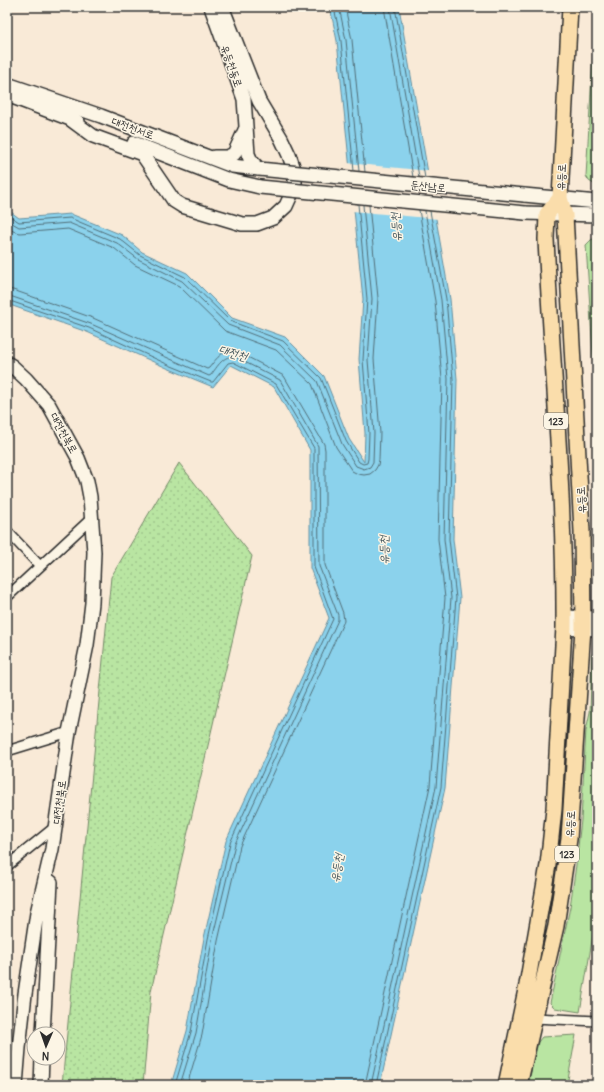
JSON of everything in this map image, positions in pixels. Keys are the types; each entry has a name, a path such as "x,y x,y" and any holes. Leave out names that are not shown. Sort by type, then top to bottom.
{"main road":[{"name":"유등천동로","path":"211,7 244,99 248,154 251,161 259,169"},
{"path":"70,119 93,136 142,154 174,201 182,206 242,224 257,224 273,218 286,206 295,186 295,172 281,138 259,101 222,7"},
{"name":"유등로","path":"519,1085 556,926 569,839 590,623 582,531 565,215 560,198 570,7"},
{"name":"대전천서로","path":"7,84 101,116 232,166 259,169"},
{"name":"둔산남로","path":"7,95 230,180 260,187 525,213 597,215"},
{"path":"210,157 227,157 234,154 247,127"},
{"name":"둔산남로","path":"259,169 597,202"},
{"path":"547,214 560,198"},
{"name":"유등로","path":"506,1085 527,985 548,865 554,809 564,622 562,529 546,239 547,214"},
{"name":"대전천북로","path":"7,363 26,379 44,400 64,430 78,458 87,481 92,518 94,552 89,632 69,732 52,849 38,913 24,1001 18,1048 16,1085"},
{"path":"564,622 590,623"},
{"path":"44,1026 52,849"},
{"path":"38,913 45,1006"},
{"path":"41,1085 42,1066"}],"street":[{"path":"7,597 92,518"},
{"path":"7,531 40,566"},
{"path":"7,751 69,732"},
{"path":"7,866 55,827"},
{"path":"534,1018 597,1020"}],"green space":[{"path":"596,7 597,186 589,181 586,176"},
{"path":"597,237 597,417 586,245"},
{"path":"179,463 252,556 151,991 143,1085 62,1085 64,1066 66,1066 66,1044 111,577"},
{"path":"592,654 597,654 597,911 580,1012 555,1008 550,1003 570,907 576,865 581,820 586,730 590,712"},
{"path":"576,1035 567,1085 528,1085 538,1042 542,1037"}],"water":[{"path":"330,7 399,7 450,299 457,379 453,539 460,598 445,788 380,1085 171,1085 187,1031 204,938 226,841 329,618 310,568 310,450 274,387 231,365 213,387 87,332 7,304 7,209 19,218 71,214 122,235 142,252 187,273 232,318 285,337 324,376 349,439 364,462 365,433 359,359 363,299 337,41"}],"pier":[{"path":"347,163 430,171 438,219 352,211"}],"water label":[{"name":"유등천","path":"396,227"},
{"name":"대전천","path":"233,353"},
{"name":"유등천","path":"384,550"},
{"name":"유등천","path":"337,868"}]}
